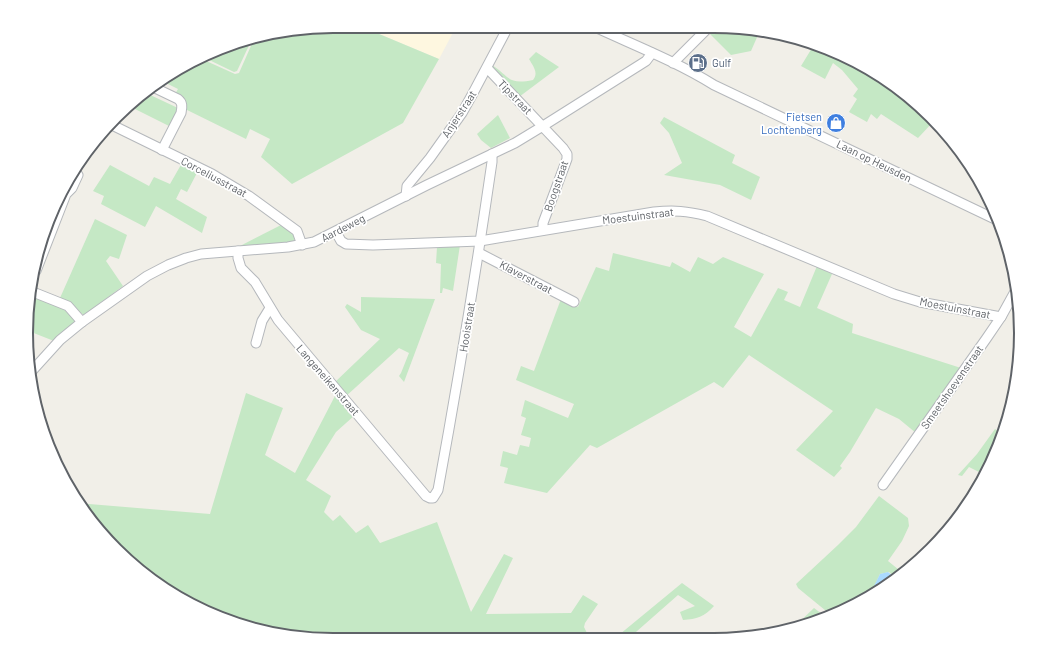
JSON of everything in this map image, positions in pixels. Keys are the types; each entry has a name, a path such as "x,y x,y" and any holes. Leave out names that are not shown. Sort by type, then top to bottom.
{"street":[{"name":"Anjerstraat","path":"406,196 407,186 451,128 472,96 505,33"},
{"name":"Laan op Heusden","path":"608,33 673,63 714,85 991,218"},
{"path":"673,63 703,33"},
{"name":"Aardeweg","path":"35,367 60,340 82,322 147,276 172,263 201,254 302,245 314,242 492,154 544,126 646,61 652,53"},
{"name":"Tipstraat","path":"487,68 544,126"},
{"path":"158,89 181,101 182,107 181,113 162,150"},
{"name":"Boogstraat","path":"544,126 567,154 567,159 543,222 544,230"},
{"name":"Corceliusstraat","path":"115,127 212,174 249,196 297,230 302,245"},
{"name":"Hooistraat","path":"433,498 438,490 459,378 479,253 492,154"},
{"path":"69,191 72,188 78,176"},
{"name":"Moestuinstraat","path":"336,232 341,241 346,244 480,241 654,212 671,210 689,211 717,220 894,294 920,302 1001,317"},
{"name":"Langeneikenstraat","path":"238,251 238,258 241,268 255,282 278,320 426,496 433,498"},
{"name":"Klaverstraat","path":"479,253 574,302"},
{"path":"36,293 68,306 82,322"},
{"name":"Smeetshoevenstraat","path":"883,485 1001,317 1011,298"},
{"path":"256,343 262,321 270,308"}],"shaded area":[{"path":"377,33 453,33 439,59"}],"green space":[{"path":"377,33 439,59 403,123 292,184 261,157 270,139 250,129 246,139 185,109 175,94 178,89 167,83 206,61 235,74 239,73 252,44 274,39 313,34"},
{"path":"709,33 757,37 751,51 731,55"},
{"path":"249,45 237,71 234,72 209,60"},
{"path":"811,49 847,64 864,73 897,95 912,107 930,125 918,138 881,114 877,119 871,114 867,122 849,112 857,99 853,96 858,89 842,70 833,63 825,79 801,66"},
{"path":"536,52 559,67 519,97 490,69 492,65 514,81 533,80 535,77 535,72 529,59"},
{"path":"150,95 180,109 171,127 134,108"},
{"path":"498,115 510,138 491,148 481,140 477,134"},
{"path":"664,117 735,155 732,163 760,177 751,200 720,185 664,175 682,163 669,133 660,123"},
{"path":"182,163 198,171 187,192 181,189 176,199 207,217 202,233 156,206 145,227 101,204 104,196 93,191 110,165 149,186 154,177 170,184"},
{"path":"95,219 127,235 119,259 110,256 106,261 123,286 84,315 60,298"},
{"path":"283,224 292,231 295,237 294,241 240,246"},
{"path":"460,245 453,291 443,288 442,293 440,293 441,264 436,263 437,247"},
{"path":"613,253 670,267 672,262 690,272 698,257 713,264 723,257 764,274 734,327 751,337 778,288 788,292 784,300 800,307 817,266 832,274 817,308 853,324 852,333 961,368 916,433 899,419 876,408 840,466 842,468 834,477 796,450 833,411 749,355 723,388 714,382 597,448 590,445 547,493 504,483 508,468 500,466 503,451 517,455 520,445 529,447 531,438 521,435 526,418 521,416 525,400 568,418 574,404 516,380 521,366 534,371 561,299 578,307 596,267 609,271"},
{"path":"36,297 63,308 73,316 75,322 54,341 33,333"},
{"path":"361,297 435,299 404,382 399,376 409,353 399,348 345,397 333,384 380,339 361,330 345,307 347,304 361,312"},
{"path":"246,393 283,408 265,455 295,473 336,394 355,415 336,432 306,480 331,496 324,512 333,521 340,515 356,533 368,525 380,543 437,522 471,612 504,554 513,558 486,614 571,613 583,595 598,604 585,623 584,627 587,633 333,633 274,627 255,623 218,610 183,593 166,582 135,559 107,531 87,504 210,514"},
{"path":"995,429 997,431 980,472 969,467 962,476 958,475 977,454"},
{"path":"879,496 908,518 909,526 902,541 888,561 899,570 892,575 889,572 880,574 874,587 847,602 826,611 798,588 796,584 856,527"},
{"path":"682,583 714,606 700,617 683,620 680,612 695,606 678,595 635,633 621,633"},
{"path":"814,608 821,613 810,617 802,620"}],"water":[{"path":"888,572 892,575 874,587 880,574"}],"place":[{"name":"Gulf","path":"698,63"},
{"name":"Fietsen Lochtenberg","path":"836,123"}]}
